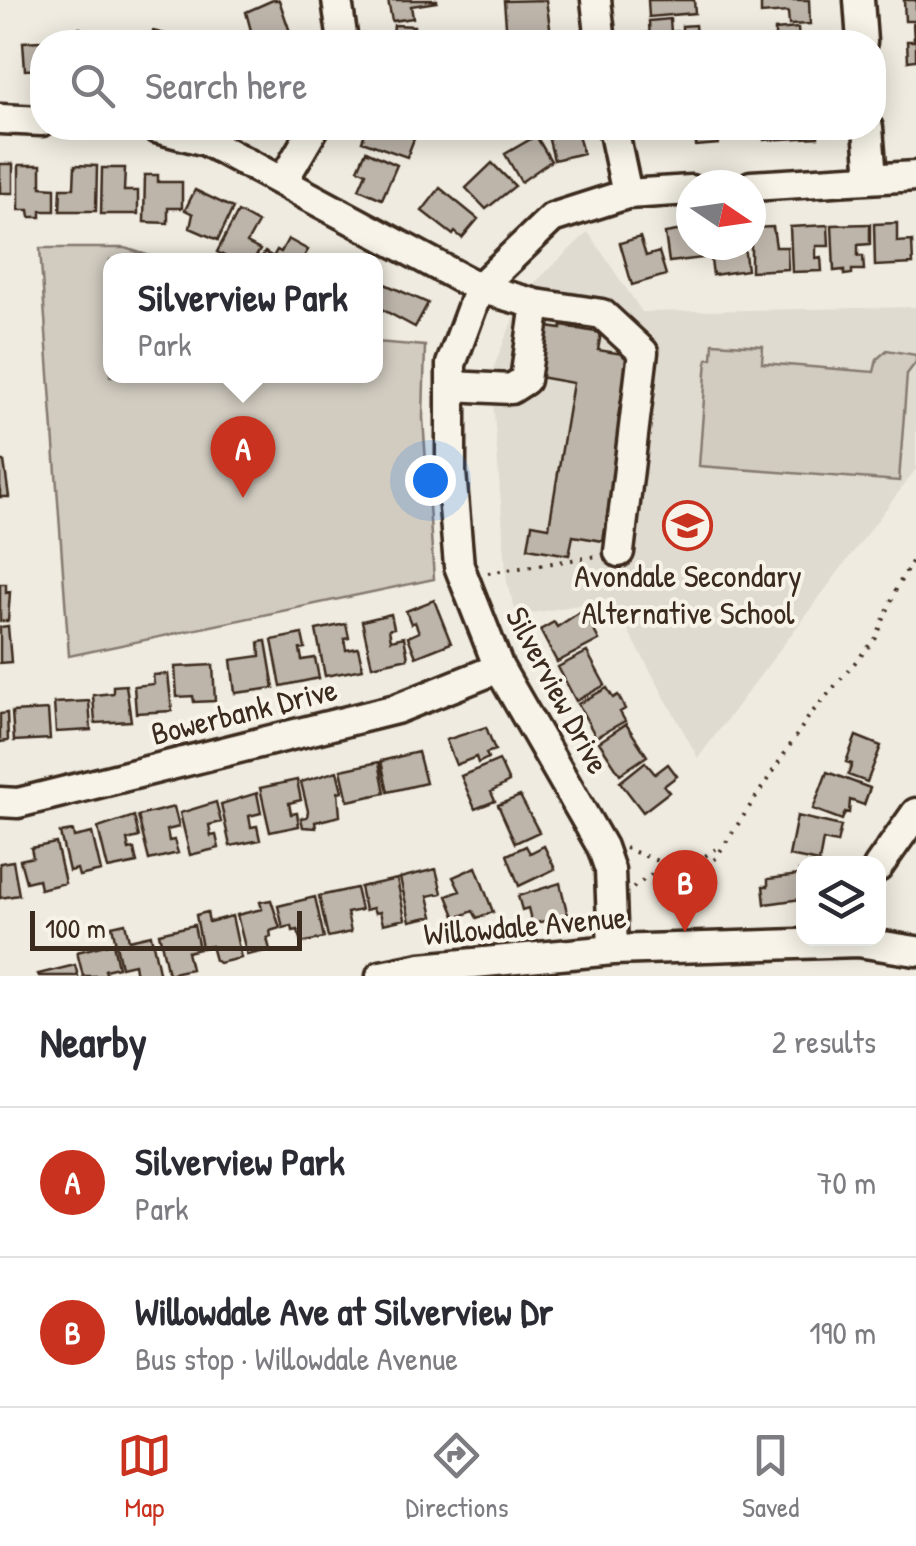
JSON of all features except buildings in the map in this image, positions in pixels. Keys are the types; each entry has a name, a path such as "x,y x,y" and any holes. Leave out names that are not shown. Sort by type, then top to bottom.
{"street":[{"path":"337,0 341,30"},
{"path":"596,0 600,30"},
{"path":"859,0 861,30"},
{"path":"0,119 30,120"},
{"path":"199,140 479,288 536,304 602,314 643,352 619,552"},
{"path":"283,182 307,140"},
{"path":"616,140 627,194"},
{"path":"869,140 872,178"},
{"path":"766,185 916,176"},
{"name":"Silverview Drive","path":"612,950 610,870 602,847 499,668 459,566 451,472 451,364 479,288 552,218 627,194 676,191"},
{"path":"451,386 511,389 525,380 536,304"},
{"name":"Bowerbank Drive","path":"0,802 18,803 396,709 499,668"},
{"path":"886,856 916,813"},
{"name":"Willowdale Avenue","path":"380,976 420,968 612,950 796,943"},
{"name":"Willowdale Avenue","path":"886,945 916,951"}],"path":[{"path":"463,576 619,552"},
{"path":"674,950 690,897 810,714 876,638 897,587 916,555"},
{"path":"613,904 666,864 705,856 723,845"},
{"path":"602,847 636,851 666,864"}],"shaded area":[{"name":"Avondale Secondary Alternative School","path":"588,232 642,312 916,307 916,469 698,758 611,599 517,616 507,582 491,374 523,294"},
{"path":"40,248 125,248 141,253 103,253 103,383 383,383 383,343 425,346 423,418 434,579 69,656"},
{"path":"713,343 763,346 762,363 874,372 877,359 887,350 916,355 907,374 899,481 699,466 707,359 712,358"}],"place":[{"name":"Silverview Park","path":"243,498"},
{"name":"Avondale Secondary Alternative School","path":"688,525"},
{"name":"Willowdale Ave at Silverview Dr","path":"685,932"}]}
